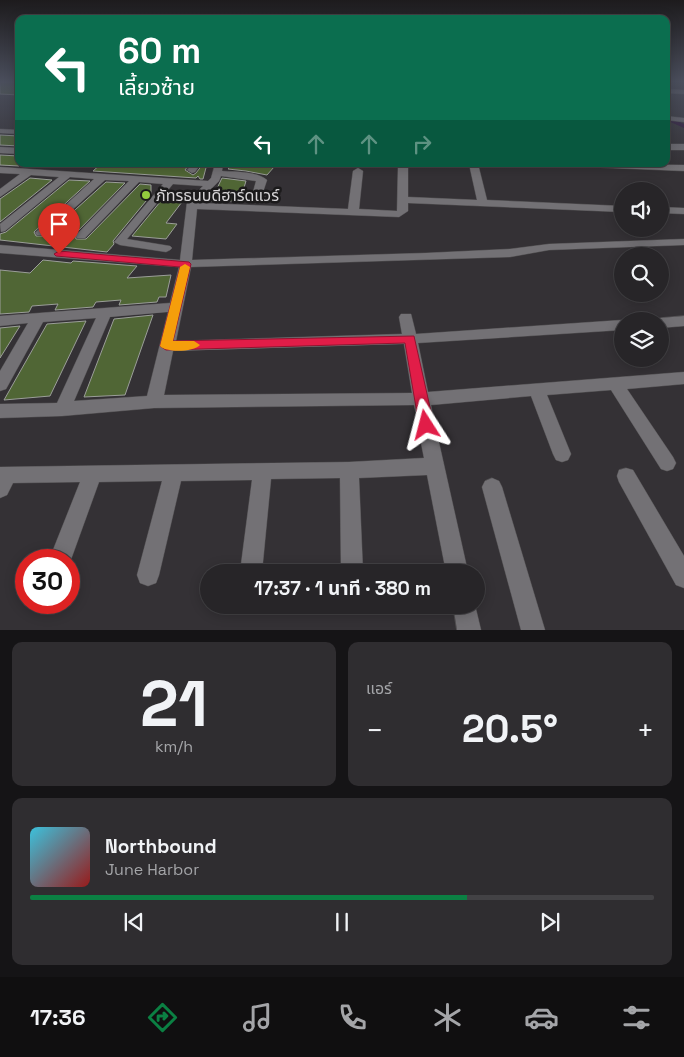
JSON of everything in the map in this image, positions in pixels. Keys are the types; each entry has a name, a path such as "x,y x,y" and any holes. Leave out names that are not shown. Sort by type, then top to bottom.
{"street":[{"path":"670,118 684,120"},
{"path":"0,131 15,132"},
{"path":"670,147 684,147"},
{"path":"0,150 15,149"},
{"path":"191,206 399,214 403,211 403,167"},
{"path":"475,167 483,203"},
{"path":"660,167 684,168"},
{"path":"0,170 171,181 216,173 258,178 262,180 258,192"},
{"path":"353,212 358,171"},
{"path":"0,194 29,172"},
{"path":"154,402 186,264 191,206 194,199 216,173"},
{"path":"1,229 68,174"},
{"path":"41,233 102,177"},
{"path":"81,236 137,179"},
{"path":"166,248 120,242 171,181"},
{"path":"403,200 614,209"},
{"path":"669,210 684,211"},
{"path":"2,253 186,264 426,257 510,253 549,247 684,242"},
{"path":"0,320 176,307"},
{"path":"62,409 105,313"},
{"path":"0,385 40,317"},
{"path":"406,317 455,564"},
{"path":"669,322 684,321"},
{"path":"166,346 410,339 614,326"},
{"path":"0,411 62,409 154,402 422,399 684,378"},
{"path":"615,383 667,463"},
{"path":"536,389 562,454"},
{"path":"2,480 93,474 350,470 436,466"},
{"path":"350,470 352,564"},
{"path":"252,564 262,471"},
{"path":"148,574 174,473"},
{"path":"64,549 93,474"},
{"path":"626,476 684,577"},
{"path":"492,487 533,630"},
{"path":"466,614 469,630"}],"building":[{"path":"0,135 15,136 15,146 0,145"},
{"path":"0,155 15,156 15,166 0,165"},
{"path":"98,167 187,167 185,170 193,175 201,167 206,167 203,179 200,179 198,176 196,178 93,171"},
{"path":"230,167 274,167 267,175 228,169"},
{"path":"30,178 52,180 0,222 0,199"},
{"path":"222,178 246,181 240,201 211,201"},
{"path":"69,180 90,181 34,232 36,236 46,236 106,182 125,183 74,235 76,239 86,239 140,184 151,185 151,195 113,241 114,244 107,252 0,240 0,234 6,232"},
{"path":"165,196 181,196 180,198 185,198 166,223 177,224 166,239 132,236"},
{"path":"43,260 137,266 127,278 171,275 166,297 159,297 157,302 119,305 121,300 96,302 93,307 55,310 58,304 32,306 29,312 0,314 0,270 30,273"},
{"path":"153,315 125,395 84,397 114,319"},
{"path":"86,321 50,396 4,400 47,324"},
{"path":"20,326 0,358 0,328"}],"waterway":[{"path":"670,119 684,126"}],"slow traffic":[{"path":"185,267 166,346 194,345"}],"place":[{"name":"ภัทรธนบดีฮาร์ดแวร์","path":"146,195"}],"route":[{"path":"59,254 186,264 166,346 410,339 426,425"}]}
